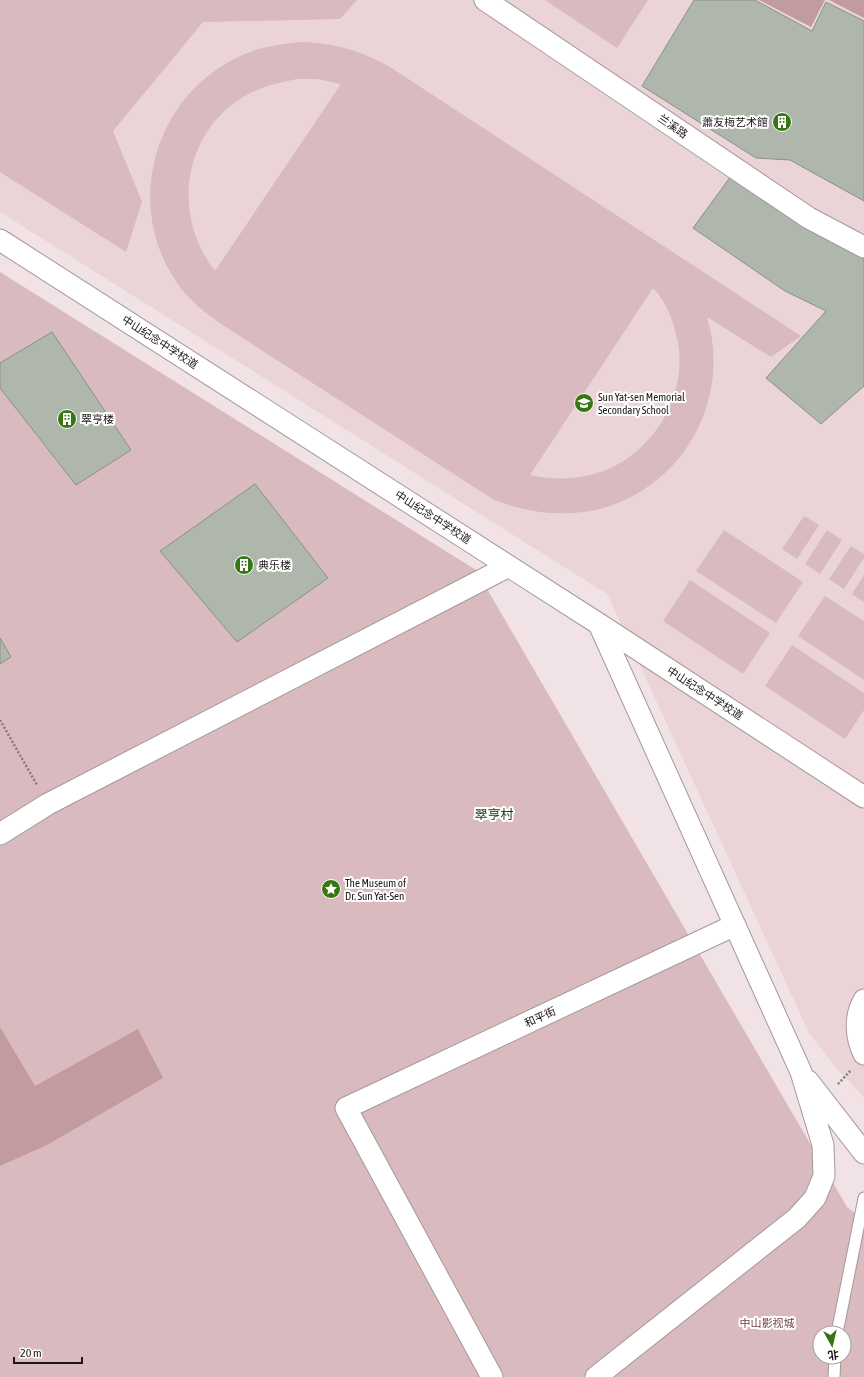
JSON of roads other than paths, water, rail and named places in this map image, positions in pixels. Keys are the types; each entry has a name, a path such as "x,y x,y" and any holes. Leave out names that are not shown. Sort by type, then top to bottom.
{"street":[{"name":"兰溪路","path":"485,0 809,218 864,247"},
{"name":"中山纪念中学校道","path":"0,240 510,566 864,797"},
{"path":"0,834 48,804 510,566"},
{"path":"596,1377 797,1218 815,1198 824,1176 823,1145 801,1072 599,624"},
{"name":"和平街","path":"492,1377 346,1108 735,925"},
{"path":"859,1061 861,1047 857,1031 858,1017 864,1000"},
{"path":"801,1072 864,1152"}],"lane":[{"path":"839,1325 864,1198"},
{"path":"834,1377 835,1365"}],"place":[{"name":"蕭友梅艺术館","path":"782,122"},
{"name":"Sun Yat-sen Memorial Secondary School","path":"584,403"},
{"name":"翠亨楼","path":"67,419"},
{"name":"典乐楼","path":"244,565"},
{"name":"The Museum of Dr. Sun Yat-Sen","path":"331,889"}],"district":[{"name":"翠亨村","path":"494,814"}],"park label":[{"name":"中山影视城","path":"767,1323"}]}
